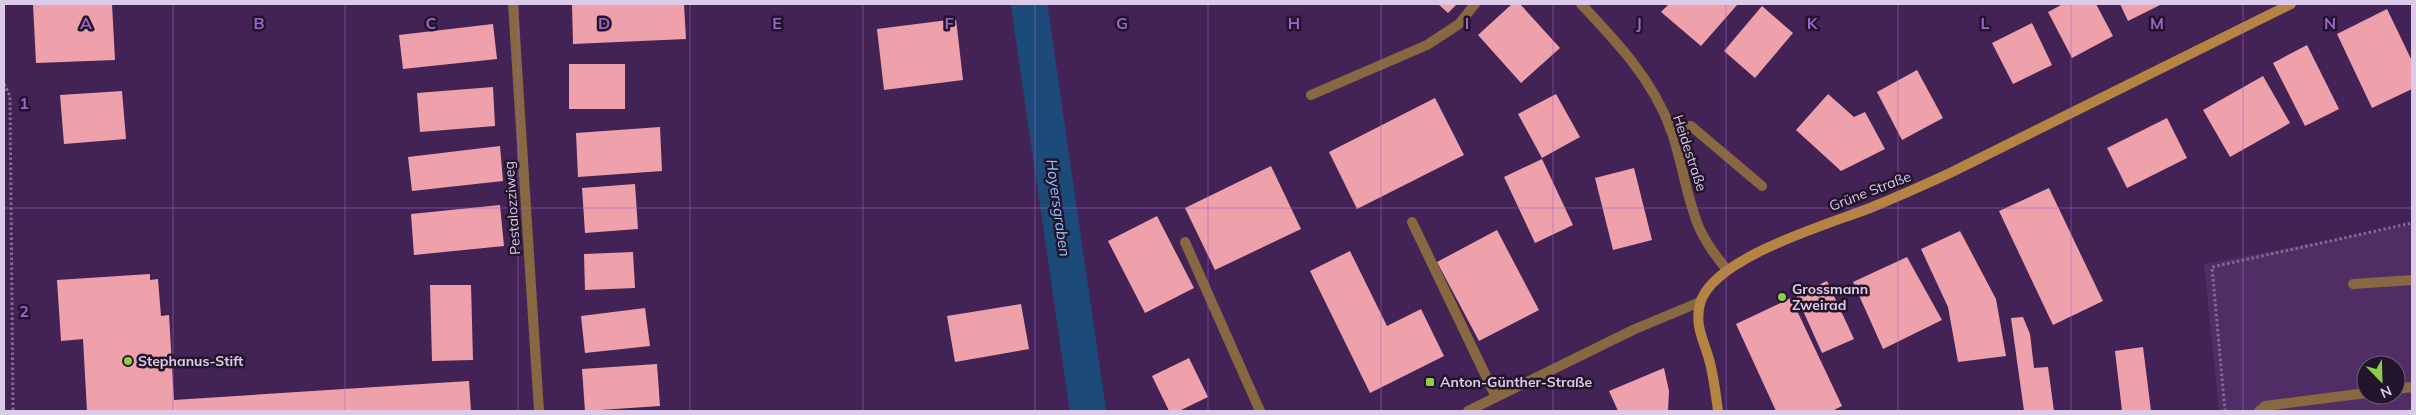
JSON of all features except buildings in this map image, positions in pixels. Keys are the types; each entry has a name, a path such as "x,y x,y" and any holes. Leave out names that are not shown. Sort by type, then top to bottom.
{"main road":[{"name":"Grüne Straße","path":"1700,302 1712,284 1726,270 1775,244 1892,199 1950,173 2291,4"},
{"path":"1700,302 1698,326 1710,360 1718,411"}],"street":[{"name":"Pestalozziweg","path":"513,4 539,411"},
{"path":"1311,95 1427,45 1459,24 1475,4"},
{"name":"Heidestraße","path":"1581,4 1616,41 1648,82 1670,129 1698,225 1726,270"},
{"path":"1670,129 1691,126 1762,186"},
{"path":"1412,222 1496,397"},
{"path":"1185,242 1260,411"},
{"path":"2353,284 2412,280"},
{"path":"1468,411 1635,329 1700,302"},
{"path":"2259,411 2265,406 2356,394"}],"path":[{"path":"4,84 10,96 13,411"},
{"path":"2225,411 2212,267 2412,223"}],"shaded area":[{"path":"2412,225 2412,411 2219,411 2204,264"}],"waterway":[{"name":"Hoyersgraben","path":"1029,4 1088,411"}],"place":[{"name":"Grossmann Zweirad","path":"1782,297"},
{"name":"Stephanus-Stift","path":"128,361"},
{"name":"Anton-Günther-Straße","path":"1430,382"}]}
